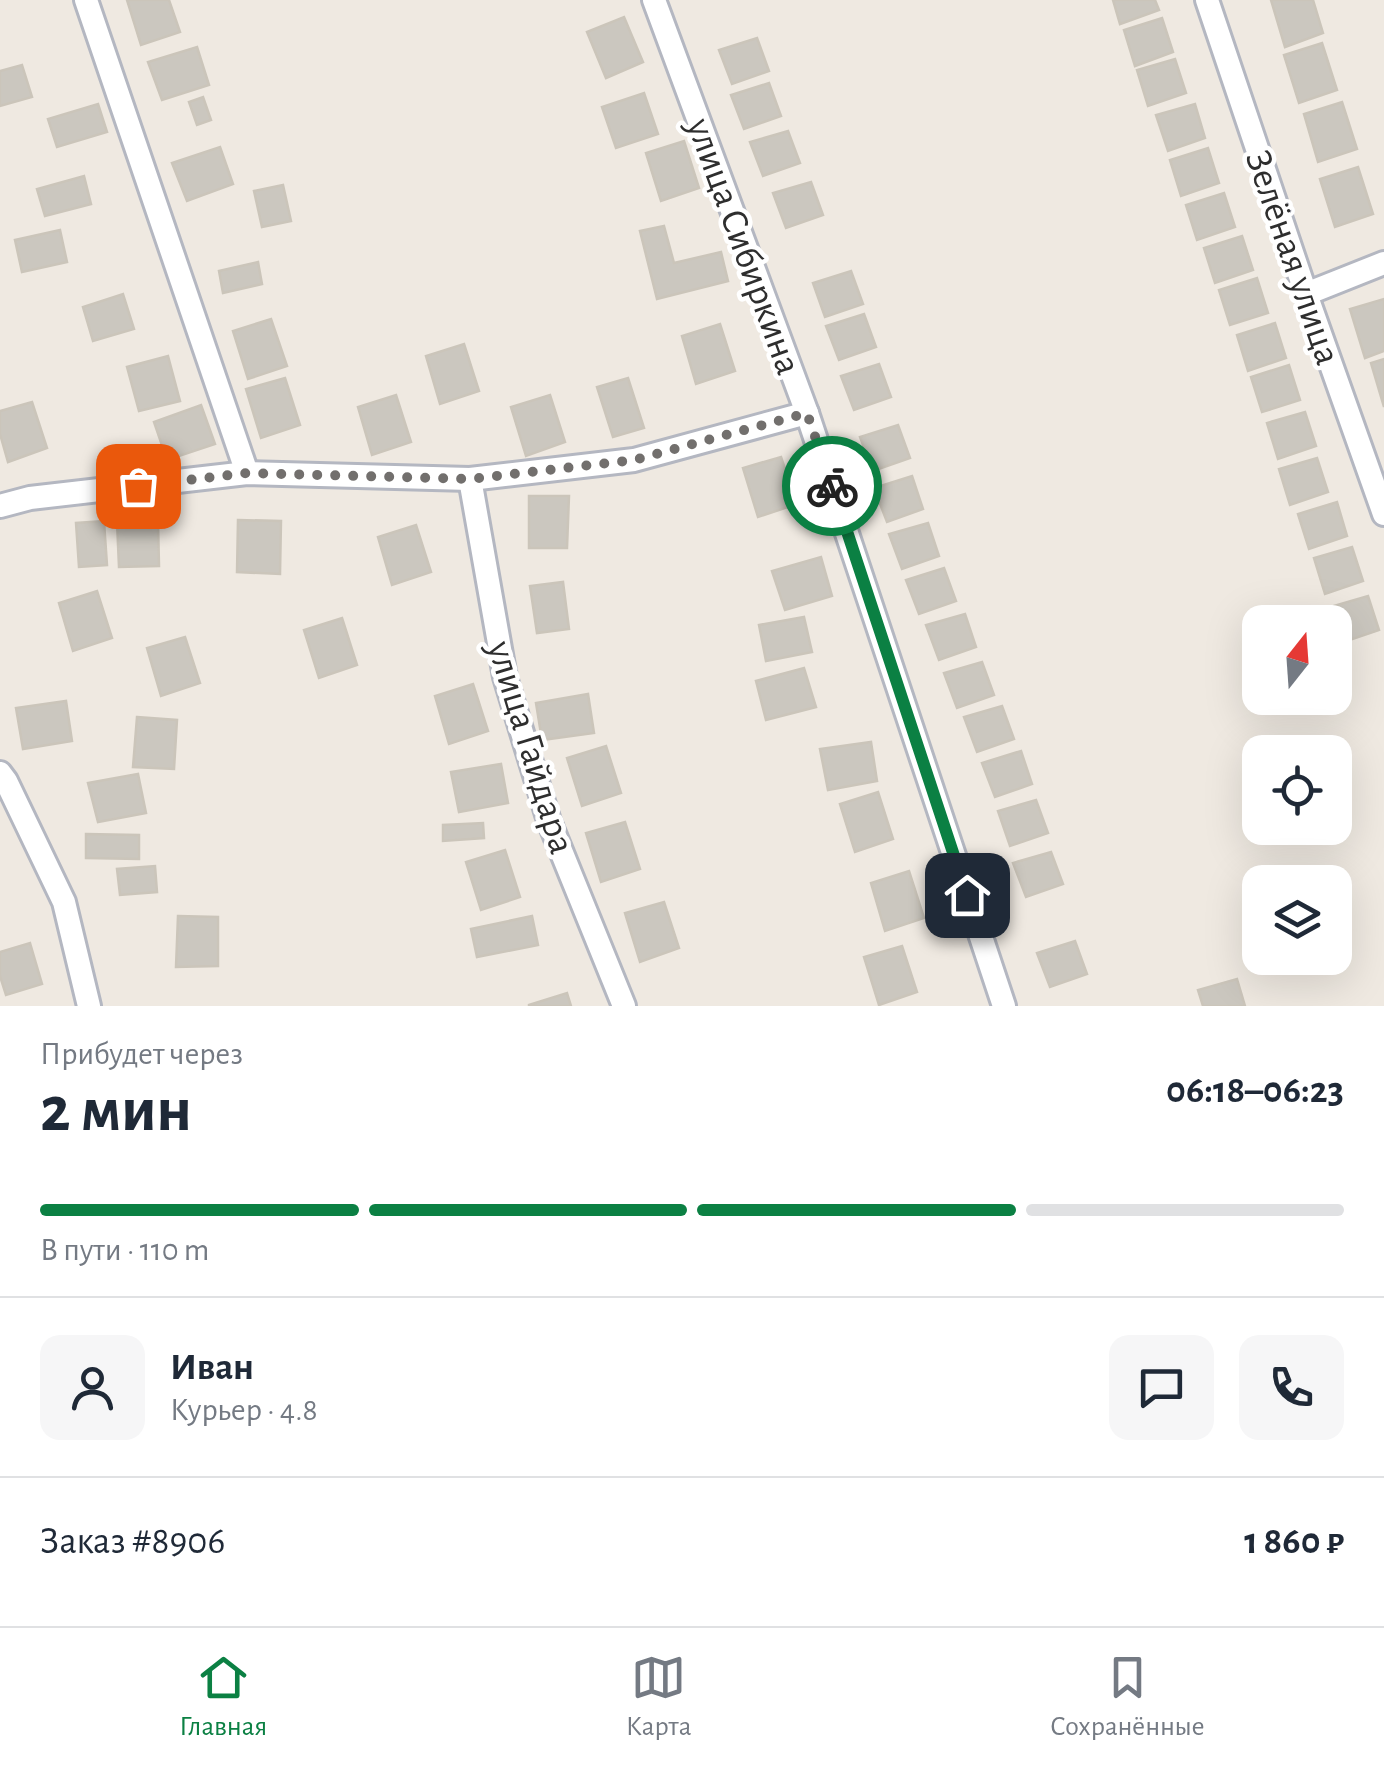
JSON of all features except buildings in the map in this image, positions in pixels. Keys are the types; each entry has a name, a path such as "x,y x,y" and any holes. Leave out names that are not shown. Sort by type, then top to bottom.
{"street":[{"path":"86,0 247,473"},
{"name":"улица Сибиркина","path":"654,0 807,413 1004,1006"},
{"name":"Зелёная улица","path":"1206,0 1384,514"},
{"path":"1306,294 1384,263"},
{"path":"0,506 30,498 247,473 470,479 634,460 807,413"},
{"name":"улица Гайдара","path":"470,479 505,677 549,821 624,1006"},
{"path":"0,772 64,902 89,1006"}],"way so far":[{"path":"138,486 247,473 470,479 634,460 807,413 832,486"}],"route":[{"path":"832,486 967,895"}]}
